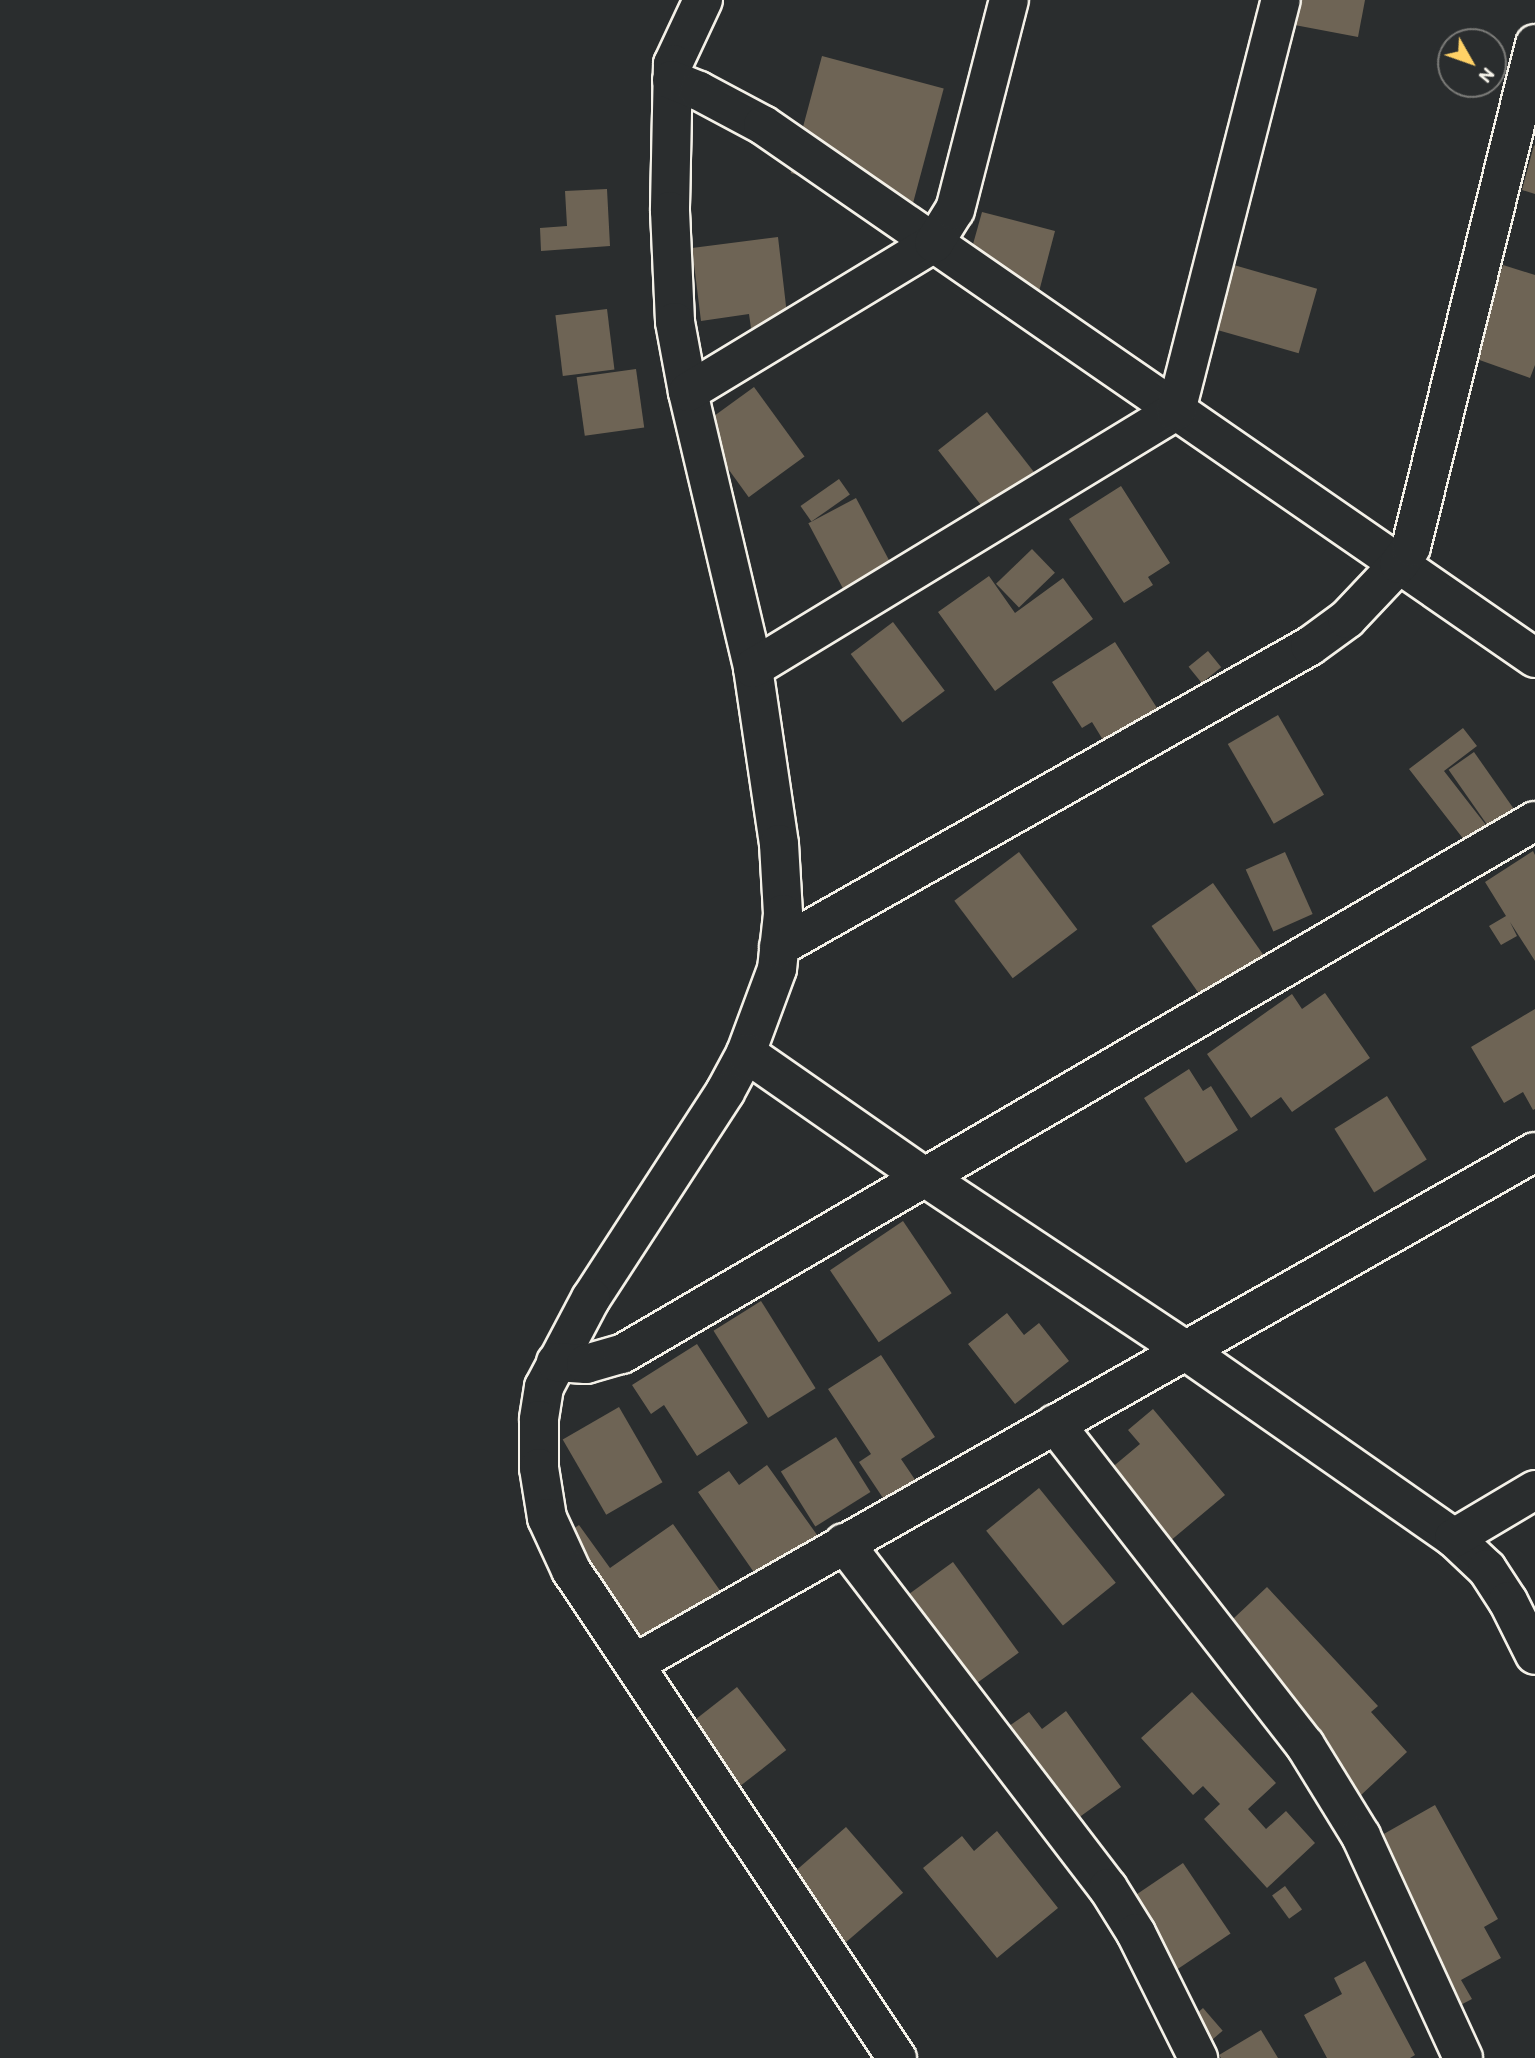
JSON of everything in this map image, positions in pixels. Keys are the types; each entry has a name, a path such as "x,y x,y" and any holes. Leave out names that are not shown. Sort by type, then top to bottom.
{"street":[{"path":"703,0 673,64 670,211 675,322 688,392 753,668 779,844 783,914 777,969 746,1053 719,1102 591,1298 544,1387 539,1420 539,1468 547,1518 571,1570 897,2058"},
{"path":"688,392 934,243 955,210 1009,0"},
{"path":"753,668 1176,411 1281,0"},
{"path":"779,947 1310,646 1347,619 1399,564 1411,547 1535,44"},
{"path":"672,80 699,91 763,125 1535,658"},
{"path":"556,1362 586,1364 622,1354 1535,821"},
{"path":"746,1053 926,1178 1186,1351 1454,1538 1487,1569 1508,1601 1535,1655"},
{"path":"634,1664 1535,1152"},
{"path":"1055,1424 1305,1745 1361,1836 1463,2058"},
{"path":"1454,1538 1535,1490"},
{"path":"844,1543 1108,1888 1136,1933 1198,2058"}],"building":[{"path":"1289,0 1365,0 1358,37 1284,23"},
{"path":"822,56 944,89 912,205 791,173"},
{"path":"1535,146 1535,194 1522,190"},
{"path":"607,189 610,246 541,251 540,228 567,226 565,191"},
{"path":"982,212 1055,231 1036,303 970,255"},
{"path":"778,237 788,323 751,328 749,314 701,321 692,248"},
{"path":"1220,261 1317,289 1299,353 1202,325"},
{"path":"1503,265 1535,275 1535,365 1530,378 1471,357"},
{"path":"607,309 614,370 563,376 555,315"},
{"path":"636,369 644,427 585,436 577,377"},
{"path":"754,387 805,457 749,497 698,428"},
{"path":"987,412 1039,479 990,517 938,450"},
{"path":"839,479 850,495 811,522 800,506"},
{"path":"1121,486 1170,563 1148,577 1153,585 1124,603 1069,519"},
{"path":"856,498 891,564 844,590 808,523"},
{"path":"1032,549 1055,573 1019,607 996,584"},
{"path":"989,576 1015,613 1063,578 1093,619 995,691 938,612"},
{"path":"893,622 945,691 902,723 851,654"},
{"path":"1115,642 1164,719 1111,753 1092,722 1082,728 1052,682"},
{"path":"1208,651 1221,667 1202,683 1189,667"},
{"path":"1278,715 1324,795 1274,824 1228,744"},
{"path":"1463,728 1477,746 1444,771 1493,834 1472,850 1409,769"},
{"path":"1474,752 1519,817 1494,834 1449,770"},
{"path":"1533,851 1535,961 1510,922 1517,936 1501,945 1489,926 1506,916 1485,882"},
{"path":"1019,852 1077,929 1013,978 954,901"},
{"path":"1285,852 1313,914 1273,932 1246,869"},
{"path":"1213,883 1265,958 1204,1001 1152,926"},
{"path":"1325,993 1370,1058 1292,1112 1281,1097 1251,1118 1207,1054 1292,994 1302,1009"},
{"path":"1535,1009 1533,1110 1523,1092 1504,1103 1471,1047"},
{"path":"1189,1069 1203,1091 1211,1086 1238,1130 1186,1163 1144,1098"},
{"path":"1387,1096 1427,1160 1374,1192 1334,1129"},
{"path":"903,1221 952,1293 879,1342 830,1270"},
{"path":"761,1301 816,1388 768,1418 714,1331"},
{"path":"1007,1313 1024,1335 1039,1323 1069,1361 1015,1404 968,1344"},
{"path":"697,1344 748,1423 697,1456 664,1405 651,1414 632,1385"},
{"path":"881,1355 935,1437 901,1459 918,1484 887,1504 859,1462 871,1454 828,1389"},
{"path":"619,1407 662,1482 606,1515 563,1440"},
{"path":"1153,1409 1225,1495 1157,1552 1097,1480 1140,1444 1128,1430"},
{"path":"836,1437 870,1492 815,1527 781,1471"},
{"path":"767,1465 820,1539 760,1581 698,1492 729,1471 739,1485"},
{"path":"1039,1488 1116,1583 1063,1626 986,1531"},
{"path":"673,1524 726,1599 643,1658 558,1539 579,1525 610,1568"},
{"path":"953,1562 1019,1653 965,1692 899,1601"},
{"path":"1267,1587 1378,1706 1371,1712 1407,1752 1360,1796 1217,1634"},
{"path":"737,1687 786,1750 722,1801 672,1737"},
{"path":"1192,1692 1276,1783 1248,1809 1266,1829 1286,1811 1315,1843 1267,1888 1204,1819 1220,1804 1203,1786 1193,1795 1141,1738"},
{"path":"1066,1711 1121,1787 1063,1829 995,1736 1029,1712 1042,1729"},
{"path":"1435,1805 1498,1919 1484,1927 1501,1958 1461,1980 1472,1999 1449,2011 1359,1848"},
{"path":"846,1827 903,1893 832,1954 775,1889"},
{"path":"997,1831 1058,1908 997,1958 923,1868 962,1836 974,1851"},
{"path":"1183,1863 1231,1933 1169,1975 1122,1904"},
{"path":"1285,1886 1302,1909 1289,1919 1272,1895"},
{"path":"1365,1961 1415,2055 1410,2058 1327,2058 1304,2015 1342,1994 1334,1978"},
{"path":"1203,2008 1223,2031 1204,2047 1184,2024"},
{"path":"1261,2030 1278,2058 1221,2058 1219,2055"}]}
